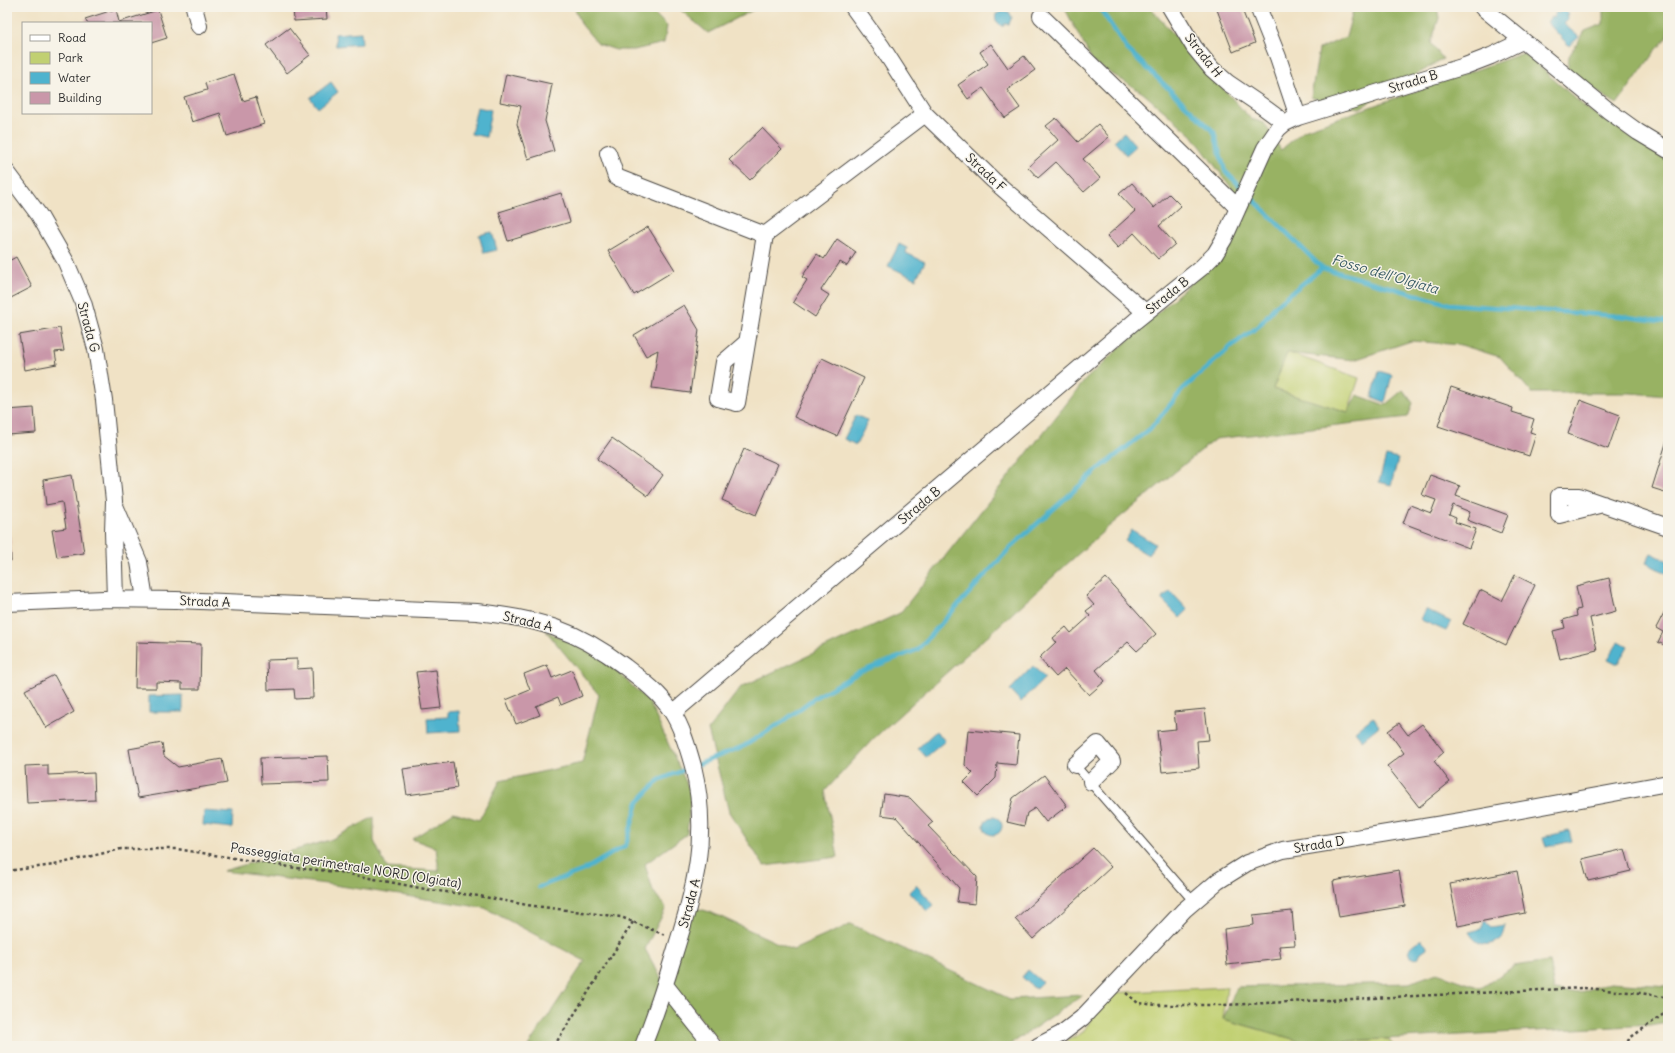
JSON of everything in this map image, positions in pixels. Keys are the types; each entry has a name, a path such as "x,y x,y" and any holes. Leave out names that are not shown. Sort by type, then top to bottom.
{"street":[{"path":"194,7 199,26"},
{"name":"Strada F","path":"853,7 882,47 925,114 993,180 1145,312"},
{"name":"Strada H","path":"1170,7 1194,47 1212,69 1233,87 1262,106 1291,120"},
{"path":"1258,7 1278,57 1291,120"},
{"path":"1482,7 1609,111 1638,132 1668,150"},
{"path":"1041,16 1243,196"},
{"name":"Strada B","path":"673,713 1215,254 1224,239 1269,141 1276,132 1291,120 1465,66 1491,56 1522,41"},
{"path":"747,342 765,235 925,114"},
{"path":"608,153 616,177 765,235"},
{"name":"Strada G","path":"7,172 39,215 66,262 83,302 96,348 104,400 114,501 113,532 115,599"},
{"name":"Strada G","path":"114,501 138,558 145,599"},
{"path":"1603,504 1668,527"},
{"name":"Strada A","path":"7,603 145,599 450,610 503,614 529,619 564,631 591,643 611,656 642,680 667,704 673,713 693,767 701,819 701,843 693,892 654,1019 643,1046"},
{"path":"1075,765 1098,744 1112,761 1090,782"},
{"name":"Strada D","path":"1038,1046 1060,1034 1082,1018 1193,901 1230,872 1247,862 1283,850 1461,821 1668,784"},
{"path":"665,984 713,1046"}],"lane":[{"path":"1075,765 1193,901"}],"path":[{"name":"Passeggiata perimetrale NORD (Olgiata)","path":"7,871 54,865 120,849 177,849 296,868 339,872 430,890 621,917 679,940"},
{"path":"554,1046 633,922"},
{"path":"1115,984 1138,1003 1158,1005 1224,1005 1583,988 1641,993 1668,998"},
{"path":"1624,1046 1636,1033 1668,1011"}],"green space":[{"path":"574,7 627,7 627,12 650,9 667,26 664,43 634,50 616,50 598,44 582,25"},
{"path":"677,7 759,7 708,33"},
{"path":"1064,7 1149,7 1251,119 1264,123 1281,150 1304,130 1524,53 1586,108 1668,160 1668,396 1630,393 1532,393 1500,357 1461,345 1411,341 1354,360 1287,353 1273,389 1348,412 1357,395 1385,405 1403,390 1413,403 1408,417 1215,439 1107,528 873,739 825,791 838,857 764,866 729,812 708,730 741,687 900,613 1086,379 1223,253 1245,210 1230,186 1192,135 1143,93 1093,62"},
{"path":"1354,7 1437,7 1439,18 1431,43 1443,59 1360,108 1328,104 1311,97 1319,49 1346,37"},
{"path":"1600,7 1663,7 1668,13 1668,36 1617,104 1567,73 1569,56 1585,31 1603,24 1603,12"},
{"path":"1287,352 1359,378 1348,412 1273,389"},
{"path":"546,631 604,659 649,702 691,793 687,834 645,864 653,891 666,908 645,949 665,985 713,1046 528,1046 585,961 485,908 334,885 223,871 330,840 374,817 374,841 387,868 439,871 436,848 412,839 454,812 479,820 500,781 582,763 599,695"},
{"path":"692,907 710,912 793,950 851,924 1010,999 1083,995 1008,1046 723,1046 667,977"},
{"path":"1549,961 1554,990 1579,993 1610,982 1668,986 1668,1022 1651,1025 1307,1043 1223,1019 1237,987 1409,983 1437,973 1481,988 1514,966"},
{"path":"1227,987 1223,1019 1307,1043 1388,1039 1394,1046 1058,1046 1082,1033 1110,993"}],"water":[{"path":"1563,9 1568,13 1566,17 1568,20 1564,24 1579,37 1569,46 1547,22 1551,17 1553,18 1556,12 1559,13"},
{"path":"1004,11 1009,12 1012,17 1009,24 1004,24 1004,26 1001,26 997,21 996,14"},
{"path":"361,32 362,44 336,46 335,34"},
{"path":"331,82 338,92 318,108 310,98"},
{"path":"477,107 491,110 486,137 471,134"},
{"path":"1124,132 1136,146 1126,155 1114,141"},
{"path":"492,232 497,250 484,253 479,235"},
{"path":"899,244 907,248 906,253 925,262 916,279 888,266"},
{"path":"1379,371 1392,375 1385,402 1372,397"},
{"path":"856,415 868,421 856,445 844,439"},
{"path":"1386,456 1398,459 1391,485 1379,482"},
{"path":"1132,530 1155,544 1148,555 1125,541"},
{"path":"1651,553 1668,561 1668,574 1646,563"},
{"path":"1170,591 1188,610 1180,618 1161,599"},
{"path":"1425,609 1451,622 1446,631 1421,620"},
{"path":"1619,641 1628,646 1618,664 1608,659"},
{"path":"1033,666 1045,678 1021,702 1010,690"},
{"path":"183,695 183,712 149,712 149,696"},
{"path":"459,711 460,731 428,733 427,718 448,717 448,712"},
{"path":"1373,717 1379,726 1362,740 1355,731"},
{"path":"936,731 945,741 926,757 918,748"},
{"path":"204,811 233,813 232,828 203,825"},
{"path":"993,817 999,820 1002,826 999,832 993,835 987,832 984,826 987,820"},
{"path":"1569,831 1572,841 1546,847 1543,837"},
{"path":"916,885 934,905 927,911 909,892"},
{"path":"1485,921 1491,927 1505,925 1501,939 1491,944 1483,944 1479,943 1472,937 1469,932 1481,929"},
{"path":"1420,940 1426,944 1427,948 1421,952 1418,958 1415,959 1410,957 1408,951"},
{"path":"1028,970 1042,982 1035,989 1022,977"}],"building":[{"path":"293,7 326,7 327,19 294,21"},
{"path":"1216,7 1241,7 1255,43 1233,52"},
{"path":"116,9 119,22 86,22 85,19"},
{"path":"158,10 167,38 152,43 152,22 119,22"},
{"path":"289,28 310,55 287,73 266,45"},
{"path":"991,44 1008,68 1024,56 1035,70 1007,90 1020,108 1005,118 983,88 968,99 958,85 988,64 980,52"},
{"path":"234,74 243,101 256,97 264,124 227,136 220,113 192,122 184,97 207,90 205,83"},
{"path":"506,74 552,84 545,121 554,151 528,159 517,124 521,106 500,102"},
{"path":"1056,118 1078,142 1098,124 1109,137 1083,159 1100,178 1084,192 1056,162 1038,178 1028,167 1058,140 1046,126"},
{"path":"762,128 782,149 750,180 729,160"},
{"path":"1132,183 1154,208 1169,194 1181,206 1159,226 1175,244 1158,259 1134,233 1118,248 1107,236 1135,211 1119,194"},
{"path":"561,193 570,222 508,241 499,212"},
{"path":"648,227 675,270 634,295 608,251"},
{"path":"837,239 856,252 847,266 840,262 821,290 829,295 815,317 793,302 807,280 802,277 817,254 824,259"},
{"path":"16,257 32,287 7,300 7,262"},
{"path":"684,305 699,330 690,393 652,388 658,350 646,356 634,335"},
{"path":"60,328 64,351 55,352 57,364 25,370 19,335"},
{"path":"822,358 864,378 837,436 794,417"},
{"path":"1451,387 1513,408 1512,412 1534,419 1530,432 1536,434 1529,456 1438,426"},
{"path":"1580,400 1620,415 1608,449 1568,434"},
{"path":"34,408 36,433 7,435 7,410"},
{"path":"1668,437 1668,493 1652,488"},
{"path":"612,438 663,475 648,496 597,459"},
{"path":"744,449 778,464 756,515 722,500"},
{"path":"72,475 84,553 57,557 52,530 66,528 62,502 46,505 43,480"},
{"path":"1430,475 1460,486 1456,496 1508,515 1501,533 1467,520 1470,512 1453,505 1449,515 1456,518 1455,522 1476,529 1469,548 1403,523 1410,505 1431,513 1436,500 1422,495"},
{"path":"7,536 10,536 11,561 7,561"},
{"path":"1515,575 1535,585 1506,645 1463,624 1480,590 1502,601"},
{"path":"1106,578 1156,634 1137,651 1128,642 1096,670 1105,681 1089,695 1065,669 1056,677 1039,658 1056,642 1053,638 1066,627 1071,633 1090,616 1086,611 1094,605 1086,596"},
{"path":"1609,578 1616,611 1590,618 1597,650 1560,659 1553,631 1565,628 1563,620 1577,616 1576,610 1581,609 1576,586"},
{"path":"1668,605 1668,647 1658,642 1663,632 1656,628"},
{"path":"136,642 201,644 200,689 182,689 182,683 156,682 156,688 135,688"},
{"path":"297,659 297,669 312,668 313,698 295,699 294,689 268,690 267,660"},
{"path":"547,665 552,678 572,670 582,696 561,705 558,697 536,706 540,715 516,724 506,700 530,690 524,674"},
{"path":"436,670 441,708 422,710 416,672"},
{"path":"54,675 74,712 46,728 25,690"},
{"path":"1205,709 1209,740 1197,741 1199,768 1162,772 1157,731 1176,729 1174,712"},
{"path":"1399,723 1408,735 1422,724 1444,752 1434,761 1450,782 1419,807 1387,766 1404,753 1388,731"},
{"path":"968,730 1019,735 1016,765 997,763 996,778 978,796 964,782 973,773 965,765"},
{"path":"162,743 164,756 178,767 222,759 227,783 138,798 129,749"},
{"path":"328,756 329,782 261,784 260,758"},
{"path":"453,762 457,788 407,795 403,769"},
{"path":"48,765 48,775 94,773 95,800 27,803 25,766"},
{"path":"1044,775 1067,806 1046,822 1035,808 1027,813 1024,826 1007,822 1013,798"},
{"path":"884,794 910,798 933,822 928,826 977,877 975,904 957,902 959,888 896,817 881,815"},
{"path":"1093,848 1111,867 1033,939 1015,919"},
{"path":"1625,849 1631,871 1588,881 1582,859"},
{"path":"1399,870 1405,906 1339,917 1333,881"},
{"path":"1517,871 1525,913 1458,926 1450,884"},
{"path":"1292,911 1295,945 1279,946 1281,959 1227,965 1224,929 1254,925 1253,915"}],"waterway":[{"name":"Fosso dell’Olgiata","path":"1099,7 1127,49 1214,132 1225,171 1322,268 1449,304 1619,316 1668,322"},
{"path":"539,887 584,870 626,845 638,802 659,780 744,746 784,721 814,698 860,672 917,650 1011,547 1096,471 1151,428 1183,389 1234,344 1259,326 1276,305 1322,268"}]}
